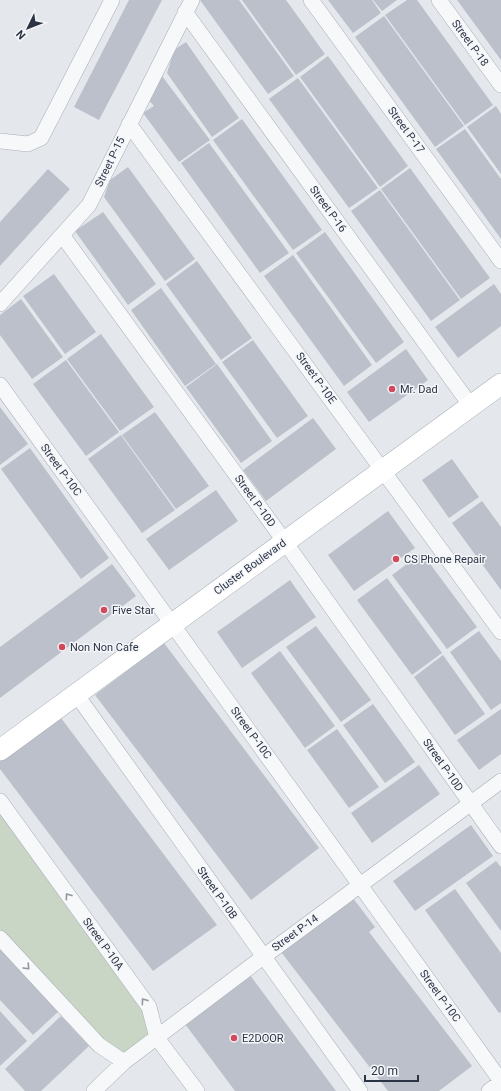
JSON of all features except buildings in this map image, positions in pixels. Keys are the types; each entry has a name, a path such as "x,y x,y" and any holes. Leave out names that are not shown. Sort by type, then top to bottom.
{"street":[{"path":"0,141 28,144 41,138 112,0"},
{"name":"Street P-17","path":"311,0 501,261"},
{"name":"Street P-18","path":"439,0 501,85"},
{"name":"Street P-15","path":"0,304 89,205 188,6"},
{"name":"Street P-16","path":"188,6 471,406"},
{"name":"Street P-10E","path":"129,124 384,470 501,632"},
{"name":"Street P-10D","path":"62,235 285,542 501,846"},
{"name":"Cluster Boulevard","path":"0,750 501,384"},
{"name":"Street P-10C","path":"0,385 501,1082"},
{"name":"Street P-10B","path":"76,694 360,1091"},
{"name":"Street P-14","path":"94,1091 124,1062 263,956 501,781"},
{"name":"Street P-10A","path":"0,801 149,1007 157,1038 198,1091"},
{"path":"0,938 99,1045 124,1062"},
{"path":"489,1091 501,1082"}],"green space":[{"path":"0,801 149,1007 157,1038 124,1062 0,938"}],"place":[{"name":"Mr. Dad","path":"392,389"},
{"name":"CS Phone Repair","path":"396,559"},
{"name":"Five Star","path":"104,610"},
{"name":"Non Non Cafe","path":"62,647"},
{"name":"E2DOOR","path":"234,1038"}]}
